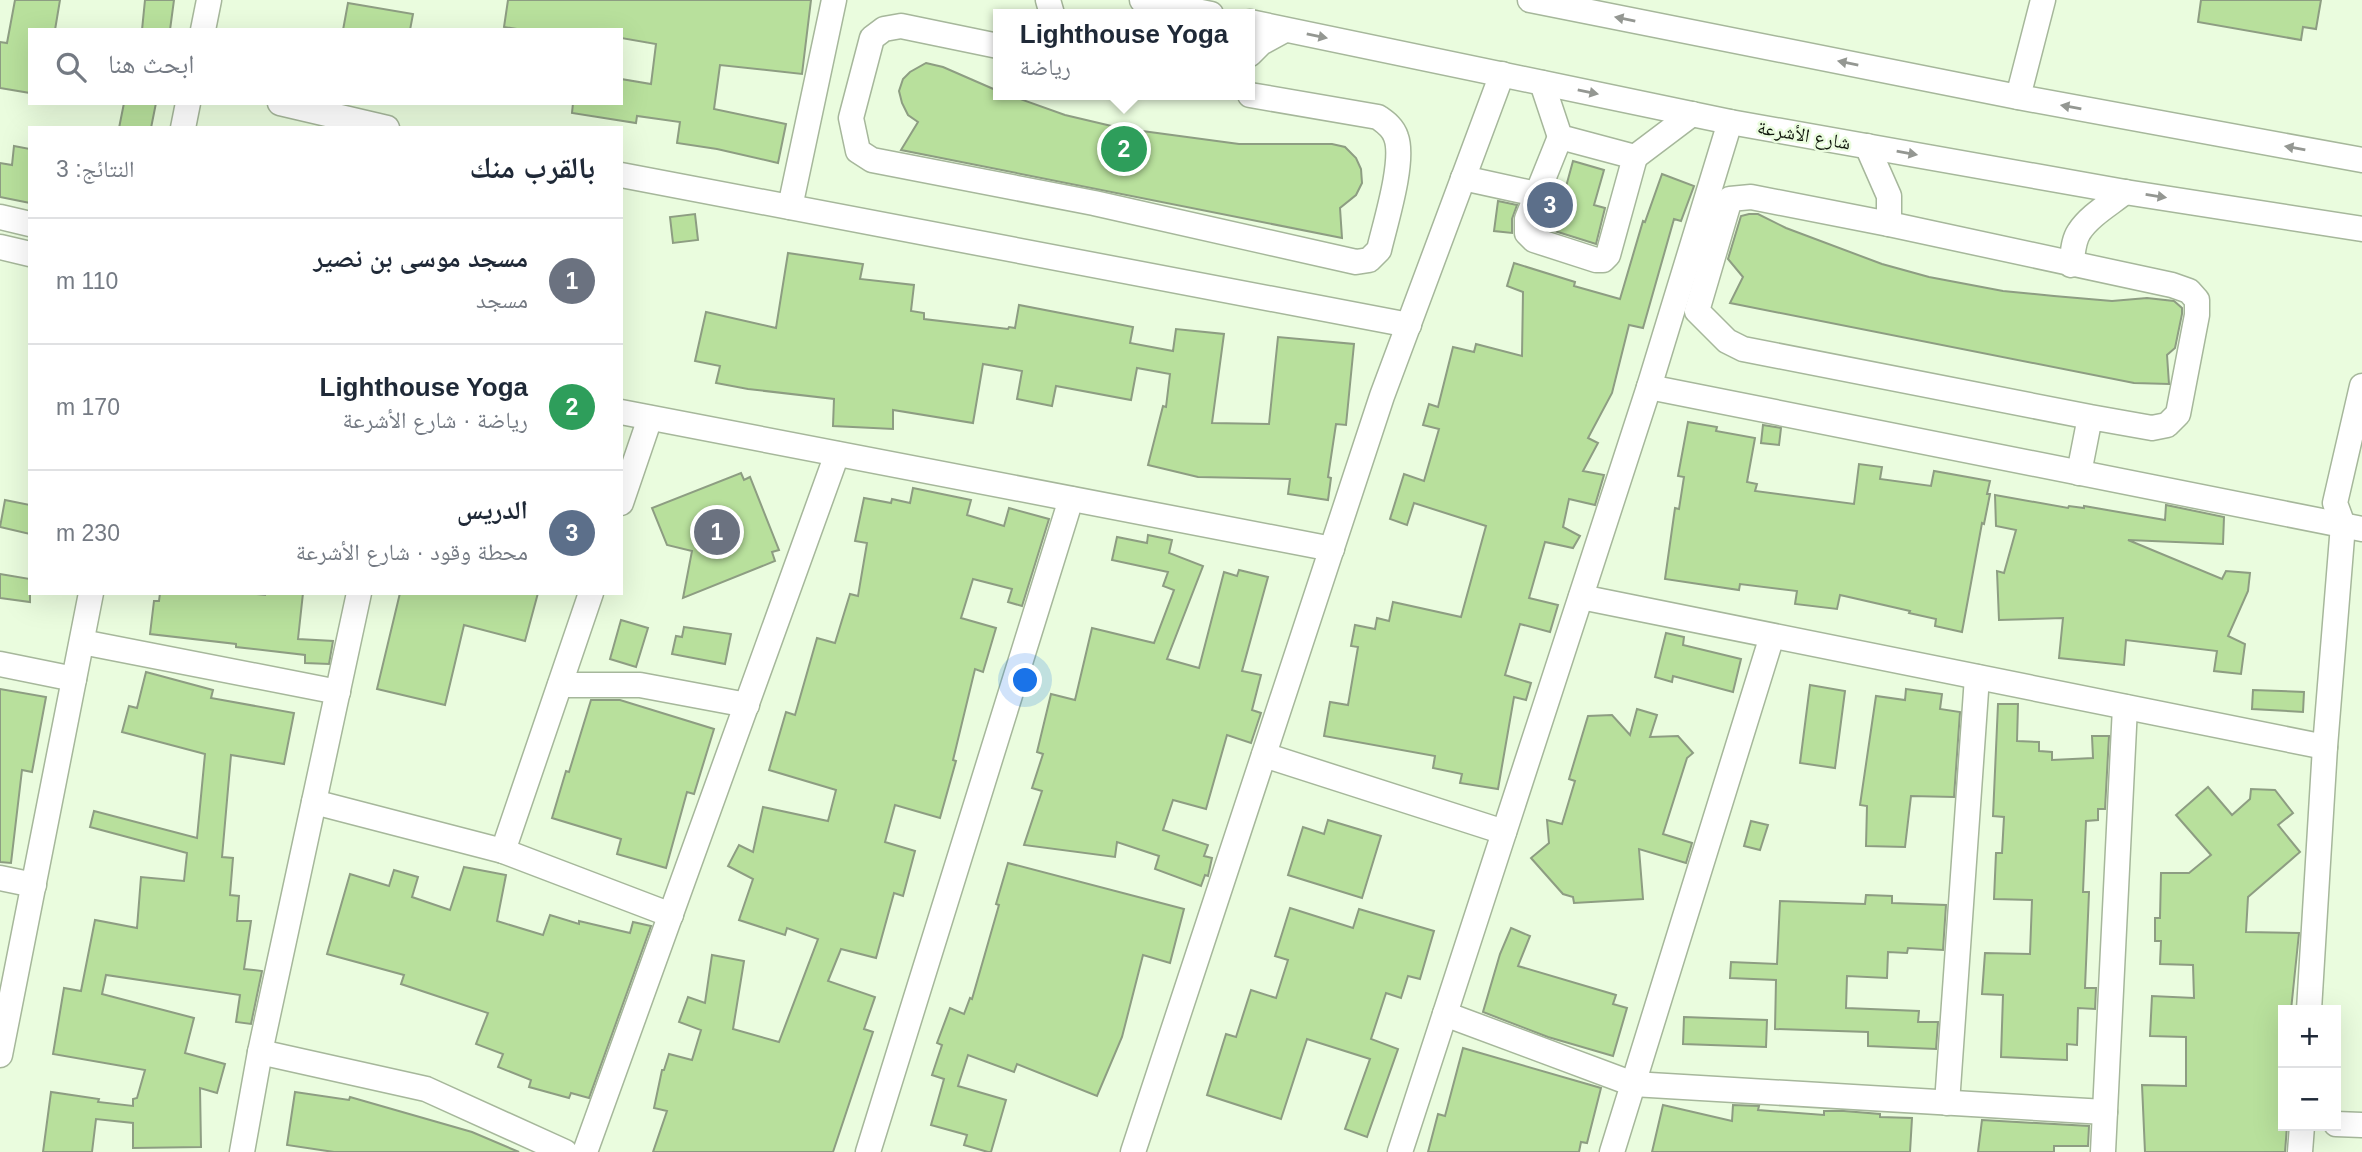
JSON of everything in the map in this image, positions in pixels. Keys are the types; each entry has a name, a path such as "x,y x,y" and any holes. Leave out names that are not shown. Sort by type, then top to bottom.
{"street":[{"path":"203,28 209,0"},
{"path":"790,207 834,0"},
{"path":"1142,0 1186,9"},
{"path":"1530,0 2018,97 2362,160"},
{"path":"2018,97 2043,0"},
{"name":"شارع الأشرعة","path":"1255,23 1692,114 2125,191 2362,229"},
{"path":"993,45 901,26 884,29 872,38 851,118 858,151 872,160 1094,203 1356,262 1369,260 1379,250 1399,156 1396,136 1389,125 1378,117 1255,96"},
{"path":"1255,49 1285,30"},
{"path":"1133,1152 1382,396 1502,74"},
{"path":"1542,83 1560,138 1527,219 1527,233 1534,240 1596,260 1603,260 1608,255 1635,157 1692,114"},
{"path":"183,126 188,105"},
{"path":"288,105 378,126"},
{"path":"1400,1152 1649,387 1730,121"},
{"path":"1560,138 1635,157"},
{"path":"1867,146 1889,196 1889,224"},
{"path":"623,175 1409,325"},
{"path":"1464,178 1536,194"},
{"path":"2071,265 2079,232 2088,221 2125,191"},
{"path":"1751,197 1889,224 2172,285 2189,291 2197,300 2197,315 2178,414 2167,425 2152,428 1743,349 1727,341 1697,311 1730,199 1751,197"},
{"path":"0,217 28,224"},
{"path":"0,247 28,254"},
{"path":"2309,1005 2325,747 2352,527 2335,503 2362,386"},
{"path":"1649,387 2352,527"},
{"path":"623,412 1332,549"},
{"path":"2079,473 2090,417"},
{"path":"623,497 650,418"},
{"path":"585,1152 837,454"},
{"path":"867,1152 1071,499"},
{"path":"0,1055 91,595"},
{"path":"242,1152 260,1052 359,595"},
{"path":"503,851 590,595"},
{"path":"1581,597 2325,747"},
{"path":"1612,1152 1772,636"},
{"path":"82,642 338,692"},
{"path":"0,664 74,679"},
{"path":"1947,1103 1977,677"},
{"path":"560,685 640,685 747,705"},
{"path":"2103,1152 2125,707"},
{"path":"1264,755 1504,832"},
{"path":"314,802 503,851 671,915"},
{"path":"0,878 34,885"},
{"path":"1445,1014 1633,1084 2105,1112"},
{"path":"260,1052 426,1089 565,1152"},
{"path":"2341,1124 2362,1125"},
{"path":"2300,1152 2302,1131"}],"building":[{"path":"15,0 60,0 55,28 28,28 28,93 0,88 0,42 7,43"},
{"path":"145,0 174,0 170,28 142,28"},
{"path":"508,0 811,0 802,74 720,65 714,109 786,124 778,163 677,143 680,122 637,116 636,123 572,113 573,105 623,105 623,79 651,84 656,44 623,38 623,28 504,27"},
{"path":"2201,0 2321,0 2316,29 2303,27 2301,40 2198,22"},
{"path":"348,3 413,14 410,28 343,28"},
{"path":"926,63 943,67 993,89 993,100 1023,100 1065,115 1120,128 1239,144 1332,144 1345,147 1356,158 1361,169 1362,183 1356,195 1340,208 1342,238 901,150 918,122 908,115 899,91 903,79"},
{"path":"124,105 156,105 151,126 119,126"},
{"path":"14,146 28,149 28,203 0,197 0,163 12,165"},
{"path":"1573,161 1604,170 1594,205 1605,208 1596,244 1542,227 1554,191 1564,194"},
{"path":"1662,174 1694,186 1681,221 1674,219 1643,328 1629,325 1612,393 1588,438 1598,443 1583,471 1604,475 1595,505 1569,499 1563,527 1580,536 1573,548 1545,542 1529,598 1558,605 1550,632 1520,624 1505,675 1531,683 1526,700 1514,697 1498,789 1460,783 1462,774 1433,768 1435,756 1324,736 1330,702 1348,705 1358,647 1351,646 1355,625 1375,629 1377,618 1389,621 1393,602 1461,617 1486,526 1414,503 1407,525 1390,519 1404,474 1424,481 1439,429 1423,425 1429,404 1438,407 1453,347 1474,352 1476,344 1522,356 1523,292 1507,286 1514,263 1575,282 1574,286 1620,299 1643,221 1645,222"},
{"path":"1498,201 1517,205 1512,219 1512,233 1494,231"},
{"path":"695,214 698,240 673,243 670,217"},
{"path":"1758,214 1786,228 1882,264 1929,277 2003,291 2054,296 2112,301 2147,298 2174,301 2182,308 2182,314 2175,348 2167,355 2169,384 2134,383 1730,303 1743,277 1728,259 1741,216"},
{"path":"788,253 863,264 860,279 914,285 911,311 924,313 924,319 1015,328 1019,305 1133,327 1130,343 1173,351 1176,329 1224,334 1212,423 1269,424 1278,337 1354,344 1346,425 1336,424 1328,477 1331,478 1328,500 1288,494 1290,479 1198,477 1148,465 1163,406 1166,407 1170,374 1137,368 1131,400 1056,386 1052,406 1017,399 1022,371 983,364 973,423 893,410 893,429 833,426 834,399 716,383 720,366 695,361 706,312 776,328"},
{"path":"1688,422 1717,427 1716,431 1755,438 1747,482 1757,484 1755,491 1854,504 1859,464 1882,467 1880,479 1931,486 1934,471 1990,481 1987,494 1990,494 1962,632 1935,626 1936,619 1909,613 1910,611 1840,595 1837,609 1795,604 1797,591 1740,584 1739,590 1665,579 1675,508 1679,509 1684,477 1678,476"},
{"path":"1763,425 1781,428 1779,445 1761,443"},
{"path":"741,473 744,480 750,477 779,550 772,552 775,561 683,598 692,551 667,545 652,508"},
{"path":"913,488 971,500 967,515 1004,526 1009,508 1049,519 1022,606 1008,602 1012,589 973,579 961,618 996,628 983,672 975,669 953,760 956,761 940,818 895,805 885,842 915,851 903,896 894,893 876,958 841,949 828,981 875,997 864,1029 873,1032 833,1152 653,1152 667,1111 654,1108 662,1070 669,1054 692,1060 701,1030 679,1022 688,997 705,1003 712,955 744,961 733,1029 779,1042 818,939 787,928 785,935 739,920 753,879 728,866 739,845 753,852 763,807 828,821 836,790 769,770 786,712 795,715 817,638 835,643 850,594 858,596 867,543 855,541 864,498 910,503"},
{"path":"1995,495 2068,508 2084,506 2165,520 2166,505 2224,517 2223,544 2128,540 2222,579 2226,571 2250,573 2248,591 2228,636 2245,644 2241,674 2214,671 2217,651 2126,640 2124,665 2059,658 2063,618 1999,620 1997,571 2004,573 2016,530 1996,526"},
{"path":"5,500 28,505 28,534 0,527"},
{"path":"1148,535 1172,540 1169,553 1203,566 1167,659 1199,668 1224,572 1237,576 1239,570 1268,577 1242,671 1261,675 1252,710 1261,713 1251,743 1227,735 1206,809 1173,800 1163,830 1208,845 1204,856 1212,858 1208,876 1205,875 1201,886 1155,869 1159,856 1117,842 1115,857 1024,845 1042,791 1032,788 1043,754 1037,752 1051,694 1075,700 1092,628 1154,643 1174,590 1163,586 1168,572 1112,560 1117,537 1147,543"},
{"path":"0,574 28,579 30,602 0,598"},
{"path":"160,595 303,595 298,639 333,641 329,664 305,663 305,655 150,634 154,601 159,601"},
{"path":"400,595 537,595 525,641 464,625 445,705 377,689"},
{"path":"621,620 648,628 636,667 610,659"},
{"path":"684,627 731,634 725,664 672,654 676,636 682,637"},
{"path":"1666,633 1684,637 1683,645 1741,659 1733,692 1673,676 1672,682 1655,677"},
{"path":"146,672 213,690 211,698 294,713 284,764 231,755 222,857 233,858 230,895 239,896 237,921 251,921 244,969 262,971 251,1024 236,1022 240,995 106,975 102,994 194,1018 185,1053 225,1064 217,1093 200,1088 201,1147 133,1148 133,1123 96,1119 92,1152 43,1152 51,1092 133,1106 133,1099 137,1098 145,1070 53,1054 64,988 81,991 95,920 137,928 141,877 184,881 187,853 90,827 94,811 197,838 205,754 122,732 129,706 137,708"},
{"path":"1810,685 1845,691 1835,768 1800,763"},
{"path":"0,689 46,697 32,772 22,770 11,863 0,862"},
{"path":"1906,689 1942,694 1940,709 1960,712 1954,797 1911,796 1905,847 1866,846 1867,806 1860,805 1876,696 1905,700"},
{"path":"2253,690 2304,692 2303,712 2252,709"},
{"path":"591,700 620,700 714,729 694,794 687,792 666,868 617,854 621,839 552,818"},
{"path":"1998,704 2018,704 2017,741 2039,742 2039,751 2052,752 2052,760 2093,758 2092,736 2109,736 2105,809 2098,809 2098,820 2086,821 2083,892 2089,892 2085,988 2096,988 2095,1009 2078,1008 2077,1045 2067,1044 2067,1060 2001,1057 2003,995 1982,994 1985,953 2030,954 2032,900 1994,899 1996,853 2002,853 2004,817 1993,816"},
{"path":"1637,709 1657,715 1650,737 1678,736 1693,753 1687,758 1663,834 1692,843 1686,863 1639,849 1643,899 1574,903 1573,897 1563,894 1531,858 1549,843 1547,820 1562,824 1575,781 1569,779 1588,716 1612,715 1630,735"},
{"path":"2208,787 2232,815 2250,799 2251,789 2275,790 2293,813 2278,825 2300,852 2248,897 2246,932 2299,933 2292,1005 2278,1005 2278,1131 2287,1131 2285,1152 2145,1152 2142,1085 2186,1086 2186,1037 2150,1036 2152,996 2194,998 2193,965 2160,964 2161,941 2155,941 2155,918 2160,918 2161,873 2189,873 2211,855 2176,815"},
{"path":"1328,820 1381,836 1362,898 1288,875 1303,827 1324,834"},
{"path":"1751,821 1768,825 1760,850 1744,846"},
{"path":"1008,863 1184,909 1170,963 1143,955 1122,1037 1097,1096 1017,1064 1014,1072 968,1055 958,1086 1006,1100 991,1152 988,1152 964,1145 967,1135 931,1125 944,1079 932,1075 942,1045 937,1043 950,1008 964,1014 970,998 972,999"},
{"path":"464,867 506,875 497,921 543,935 550,915 579,924 579,921 630,933 633,922 651,926 589,1098 571,1093 569,1098 529,1087 531,1080 498,1067 503,1054 476,1044 488,1013 401,984 404,975 327,954 350,874 389,886 394,870 418,877 412,897 450,910"},
{"path":"1866,895 1892,896 1892,903 1946,905 1943,950 1908,948 1907,953 1888,952 1887,978 1847,976 1846,1008 1919,1011 1918,1022 1938,1022 1936,1049 1868,1046 1868,1032 1775,1029 1776,980 1730,978 1731,962 1777,964 1780,901 1865,904"},
{"path":"1290,908 1353,928 1359,909 1434,931 1420,979 1408,976 1401,998 1386,993 1371,1039 1398,1049 1367,1137 1345,1129 1370,1059 1307,1039 1281,1119 1207,1095 1226,1034 1236,1037 1251,990 1276,998 1288,960 1275,956"},
{"path":"1511,928 1530,936 1518,966 1616,995 1613,1004 1627,1008 1613,1056 1548,1037 1483,1012 1500,954"},
{"path":"1684,1017 1767,1020 1766,1047 1683,1044"},
{"path":"1463,1048 1601,1088 1587,1143 1581,1142 1579,1152 1428,1152 1438,1114 1445,1116"},
{"path":"295,1092 349,1100 350,1097 472,1132 519,1152 334,1152 287,1145"},
{"path":"1663,1105 1732,1121 1733,1105 1759,1106 1758,1110 1824,1115 1824,1111 1844,1111 1880,1114 1880,1117 1912,1118 1910,1152 1652,1152"},
{"path":"1982,1120 2089,1126 2088,1146 2054,1146 2054,1152 1978,1152"}],"place":[{"name":"Lighthouse Yoga","path":"1124,149"},
{"name":"الدريس","path":"1550,205"},
{"name":"مسجد موسى بن نصير","path":"717,532"}]}
